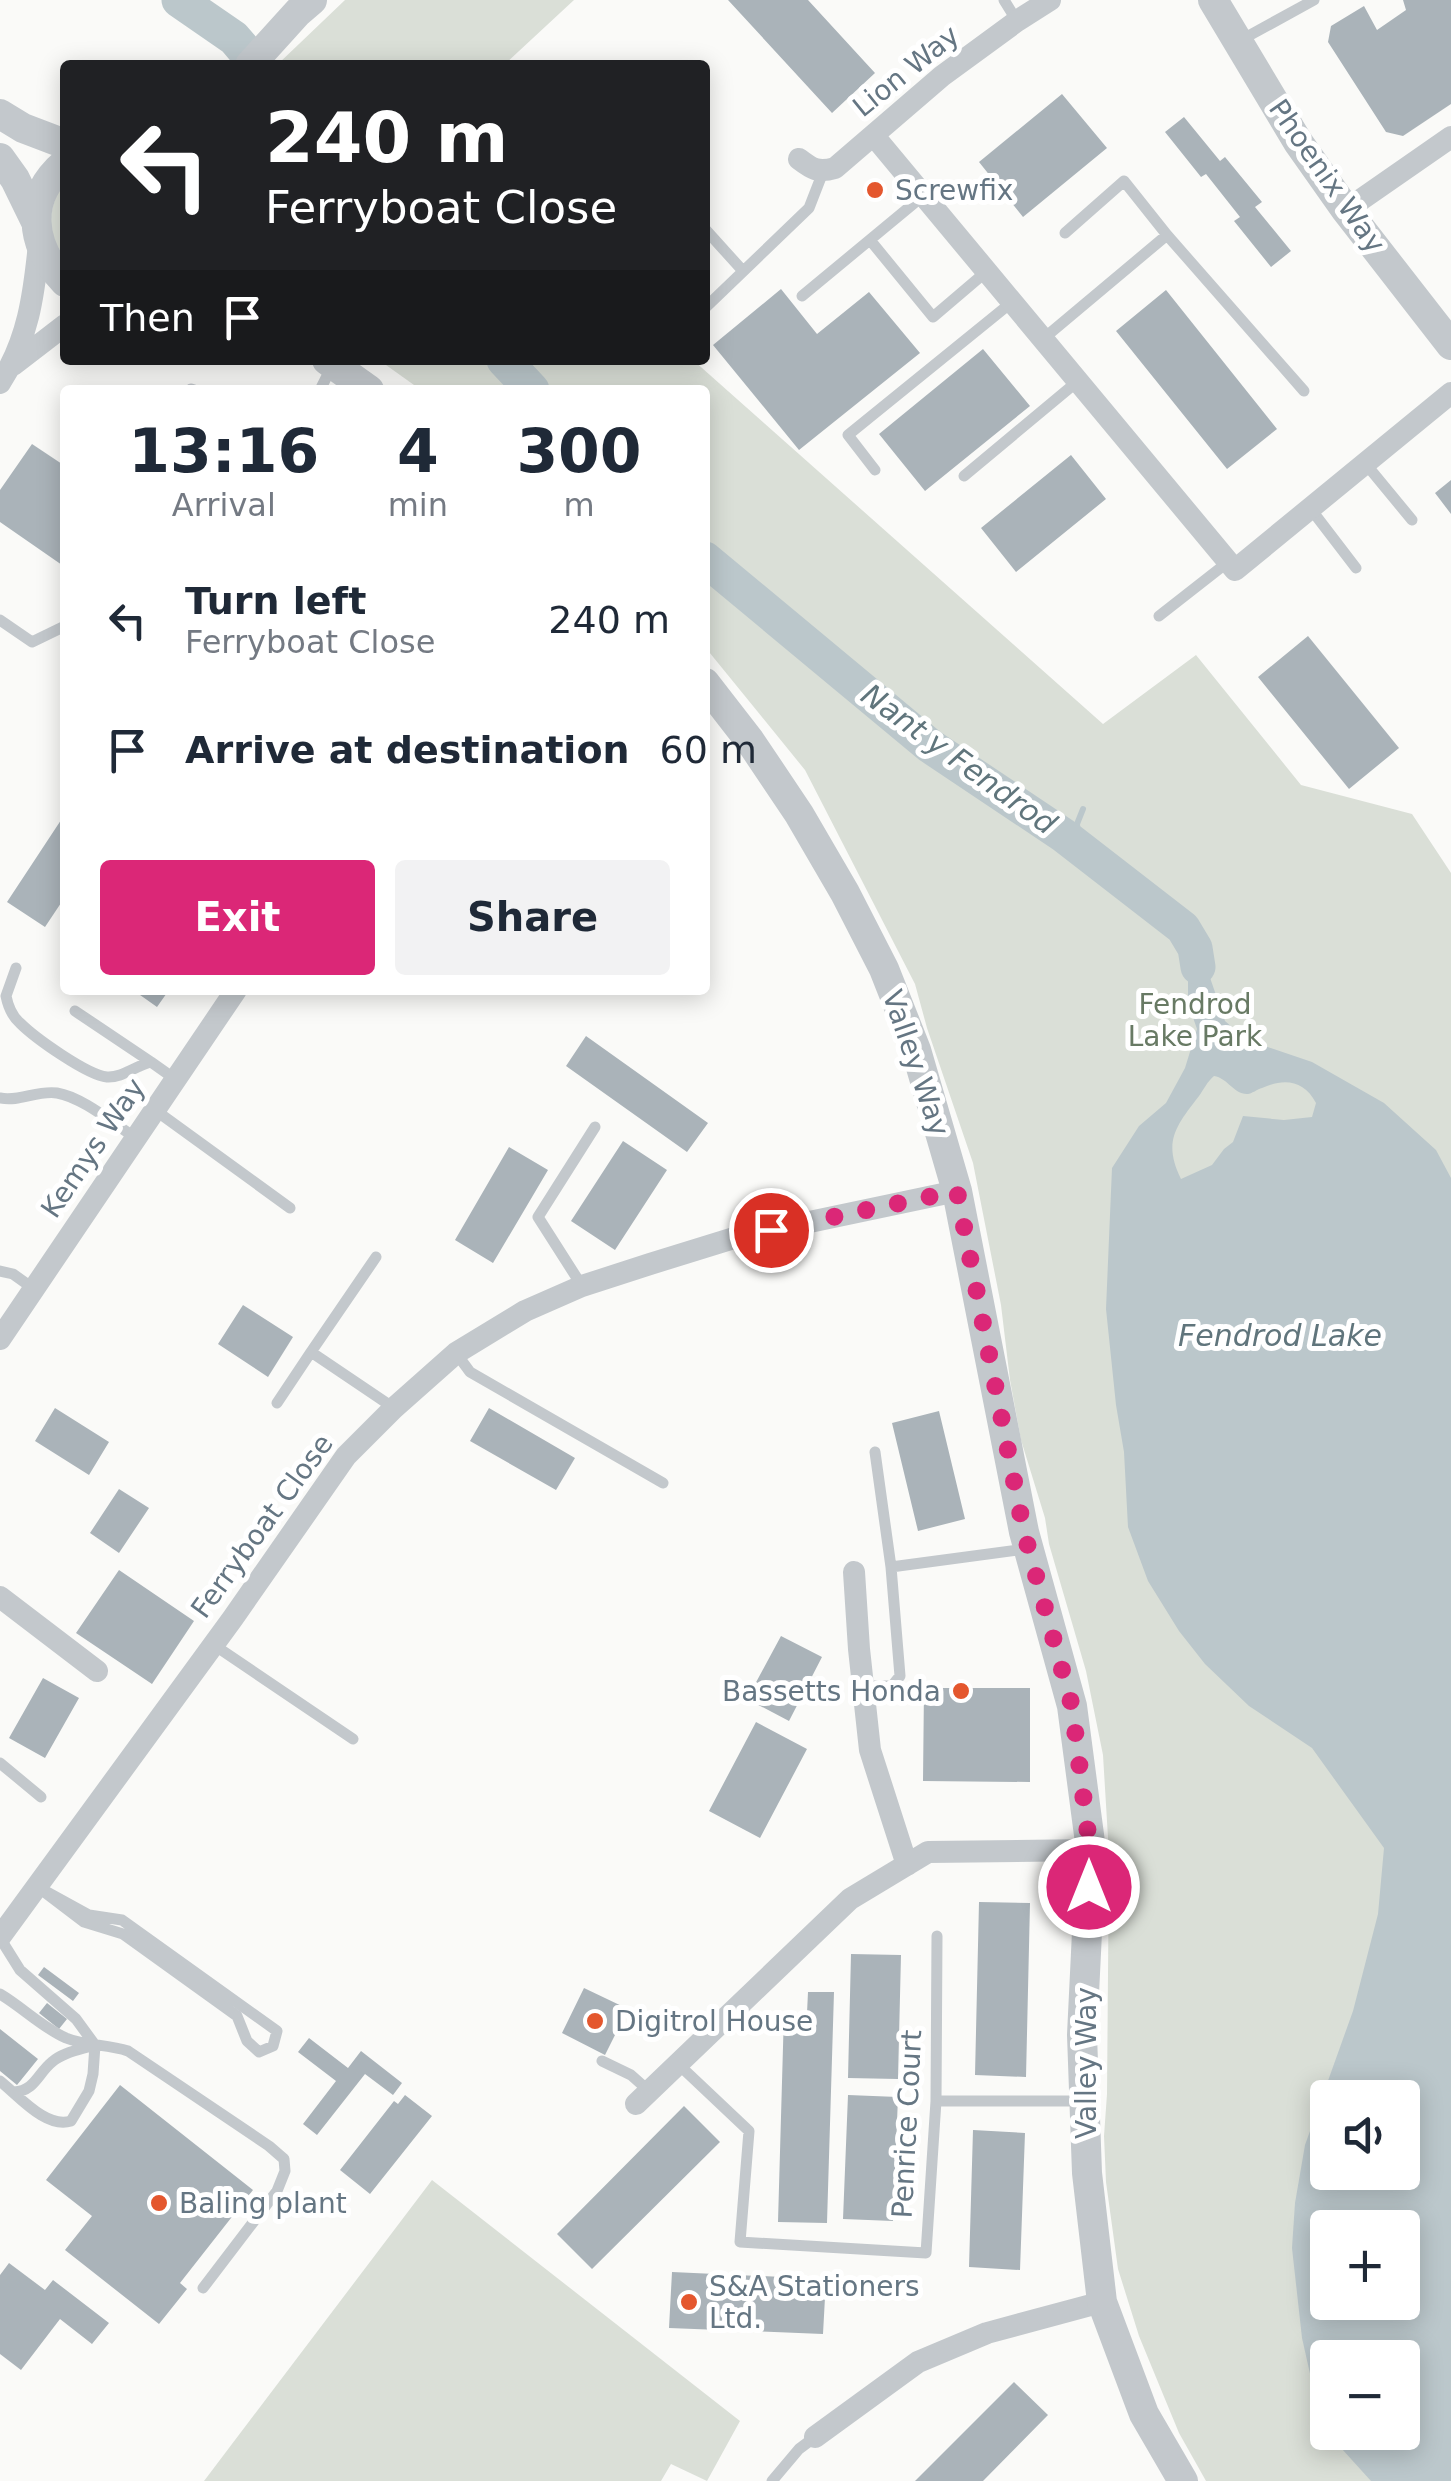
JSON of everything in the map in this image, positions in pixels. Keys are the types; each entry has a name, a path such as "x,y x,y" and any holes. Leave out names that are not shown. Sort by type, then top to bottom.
{"street":[{"path":"255,60 312,0"},
{"name":"Lion Way","path":"823,172 834,168 874,136 942,76 1050,0"},
{"name":"Phoenix Way","path":"1214,0 1298,142 1451,344"},
{"path":"0,114 22,128 60,142"},
{"path":"874,136 1235,570 1451,393"},
{"path":"1346,210 1451,137"},
{"path":"0,158 15,179 50,266 60,277"},
{"path":"799,159 813,170 823,172"},
{"path":"5,375 29,320 38,204 44,187 60,168"},
{"path":"5,375 60,329"},
{"path":"327,371 358,385"},
{"name":"Valley Way","path":"710,700 799,814 846,893 884,969 916,1050 957,1191 1029,1548 1072,1706 1090,1850 1082,2034 1087,2173 1102,2302 1144,2414 1183,2481"},
{"name":"Kemys Way","path":"0,1339 233,995"},
{"name":"Ferryboat Close","path":"0,1938 346,1456 456,1353 525,1310 582,1286 734,1238 957,1191"},
{"path":"854,1572 870,1750 907,1865"},
{"path":"0,1597 97,1670"},
{"path":"642,2098 850,1899 928,1852 1090,1850"},
{"path":"815,2437 918,2362 987,2333 1102,2302"}],"lane":[{"path":"1004,0 1017,21"},
{"path":"1237,42 1314,0"},
{"path":"710,303 809,208 823,172"},
{"path":"1065,233 1124,181 1304,391"},
{"path":"802,296 924,195"},
{"path":"710,235 743,271"},
{"path":"1043,339 1167,235"},
{"path":"870,240 932,317 987,271"},
{"path":"875,470 848,435 1012,302"},
{"path":"964,476 1078,381"},
{"path":"1365,463 1412,520"},
{"path":"1310,508 1356,568"},
{"path":"1160,616 1228,562"},
{"path":"0,620 32,642 60,628"},
{"path":"16,968 6,996 18,1022 78,1066 95,1075 118,1076 151,1062"},
{"path":"75,1011 176,1079"},
{"path":"0,1098 15,1100 54,1092 72,1098 136,1138"},
{"path":"155,1110 290,1208"},
{"path":"582,1286 538,1217 595,1127"},
{"path":"277,1403 376,1257"},
{"path":"0,1271 13,1274 34,1289"},
{"path":"312,1352 394,1408"},
{"path":"456,1353 470,1372 664,1483"},
{"path":"863,1686 892,1686 900,1676 874,1452"},
{"path":"890,1567 1029,1548"},
{"path":"214,1645 353,1740"},
{"path":"0,1763 41,1797"},
{"path":"38,1886 89,1915 122,1920 276,2031 273,2046 259,2052 247,2041 237,2016 123,1934 84,1922 38,1886"},
{"name":"Penrice Court","path":"677,2064 749,2132 740,2242 926,2253 936,2101 937,1936"},
{"path":"0,1938 20,1970 76,2019 95,2045 89,2091 71,2121 51,2121 0,2082"},
{"path":"0,1994 62,2036 114,2046 141,2058 284,2158 285,2171 277,2191 203,2288"},
{"path":"14,2092 23,2092 34,2084 52,2061 95,2045"},
{"path":"602,2061 631,2075 642,2098"},
{"path":"936,2101 1084,2101"},
{"path":"772,2481 799,2449 815,2437"}],"green space":[{"path":"345,0 574,0 509,60 282,60"},
{"path":"60,188 60,249 51,226"},
{"name":"Fendrod Lake Park","path":"386,365 699,365 1103,724 1196,655 1301,785 1412,814 1451,873 1451,2481 1206,2481 1179,2433 1139,2336 1118,2269 1106,2182 1109,1854 1103,1755 1086,1671 1021,1440 1001,1305 973,1163 915,984 805,770 710,653 710,385 414,385"},
{"path":"432,2180 740,2421 707,2481 671,2464 661,2481 204,2481"}],"water":[{"name":"Fendrod Lake","path":"1198,967 1207,969 1225,1021 1247,1040 1312,1062 1384,1103 1436,1150 1451,1178 1451,2481 1371,2481 1343,2450 1420,2450 1420,2340 1310,2340 1310,2374 1292,2248 1295,2203 1310,2131 1310,2190 1420,2190 1420,2080 1328,2080 1353,2011 1378,1914 1384,1848 1312,1748 1249,1706 1205,1664 1148,1581 1128,1527 1124,1452 1106,1309 1112,1168 1139,1126 1166,1103 1185,1068 1197,1029 1188,1003 1188,976","holes":["1214,1076 1248,1094 1278,1083 1293,1083 1306,1090 1316,1103 1312,1117 1284,1120 1243,1116 1233,1142 1212,1165 1181,1179 1173,1155 1174,1135"]}],"building":[{"path":"728,0 808,0 875,73 832,113"},
{"path":"1403,0 1451,0 1451,104 1403,136 1386,132 1328,42 1331,26 1364,6 1377,30 1406,10"},
{"path":"1062,94 1107,148 1023,217 979,162"},
{"path":"1184,117 1220,161 1225,157 1262,202 1255,207 1291,251 1271,267 1234,221 1240,217 1165,132"},
{"path":"781,289 817,334 869,292 920,353 799,450 713,345"},
{"path":"1166,290 1277,429 1227,469 1116,331"},
{"path":"983,349 1030,406 925,491 879,434"},
{"path":"32,444 60,463 60,564 0,522 0,490"},
{"path":"1071,455 1106,499 1016,572 981,528"},
{"path":"1451,480 1451,514 1435,493"},
{"path":"1308,636 1399,748 1349,789 1258,677"},
{"path":"60,822 60,904 45,927 7,902"},
{"path":"140,995 165,995 157,1007"},
{"path":"586,1036 708,1123 687,1152 566,1066"},
{"path":"623,1141 667,1170 615,1250 571,1221"},
{"path":"509,1147 548,1170 493,1263 455,1240"},
{"path":"243,1305 293,1337 268,1377 218,1344"},
{"path":"55,1408 109,1442 89,1475 35,1441"},
{"path":"489,1408 575,1458 556,1490 470,1441"},
{"path":"939,1411 965,1519 918,1531 892,1423"},
{"path":"119,1489 149,1508 119,1553 90,1533"},
{"path":"119,1570 194,1621 152,1684 76,1633"},
{"path":"781,1636 822,1657 789,1721 747,1699"},
{"path":"43,1678 79,1698 45,1758 9,1738"},
{"path":"924,1688 1030,1688 1030,1782 923,1781"},
{"path":"756,1722 807,1749 760,1838 709,1811"},
{"path":"979,1902 1030,1903 1026,2077 975,2075"},
{"path":"851,1954 901,1955 898,2079 848,2078"},
{"path":"44,1967 79,1993 73,2001 38,1975"},
{"name":"Digitrol House","path":"584,1988 628,2009 605,2055 562,2033"},
{"path":"808,1992 834,1992 827,2223 778,2222 784,2012 807,2013"},
{"path":"47,2003 67,2019 59,2029 39,2013"},
{"path":"0,2029 38,2059 17,2085 0,2071"},
{"path":"309,2038 348,2068 361,2051 402,2083 393,2095 365,2074 317,2135 303,2124 336,2081 298,2052"},
{"name":"Baling plant","path":"120,2085 253,2190 180,2283 187,2289 159,2324 65,2250 92,2216 46,2180"},
{"path":"405,2095 432,2116 370,2194 340,2170 394,2101 398,2104"},
{"path":"848,2095 898,2097 893,2221 843,2219"},
{"path":"684,2106 720,2142 592,2269 557,2234"},
{"path":"973,2130 1025,2133 1020,2270 969,2267"},
{"path":"9,2263 45,2290 53,2280 109,2323 92,2344 60,2319 21,2370 0,2354 0,2275"},
{"path":"672,2272 826,2279 823,2334 669,2328"},
{"path":"1014,2382 1048,2415 983,2481 915,2481"}],"waterway":[{"name":"Nant y Fendrod","path":"179,0 234,38 253,60"},
{"name":"Nant y Fendrod","path":"509,365 527,385"},
{"name":"Nant y Fendrod","path":"710,563 930,746 1063,835 1183,928 1195,948 1198,967"},
{"path":"1079,847 1077,824 1083,809"}],"place":[{"name":"Screwfix","path":"875,190"},
{"name":"Bassetts Honda","path":"961,1691"},
{"name":"Digitrol House","path":"595,2021"},
{"name":"Baling plant","path":"159,2203"},
{"name":"S&A Stationers Ltd.","path":"689,2302"}],"route":[{"path":"771,1230 957,1191 1024,1532 1072,1706 1090,1850 1089,1887"}]}
